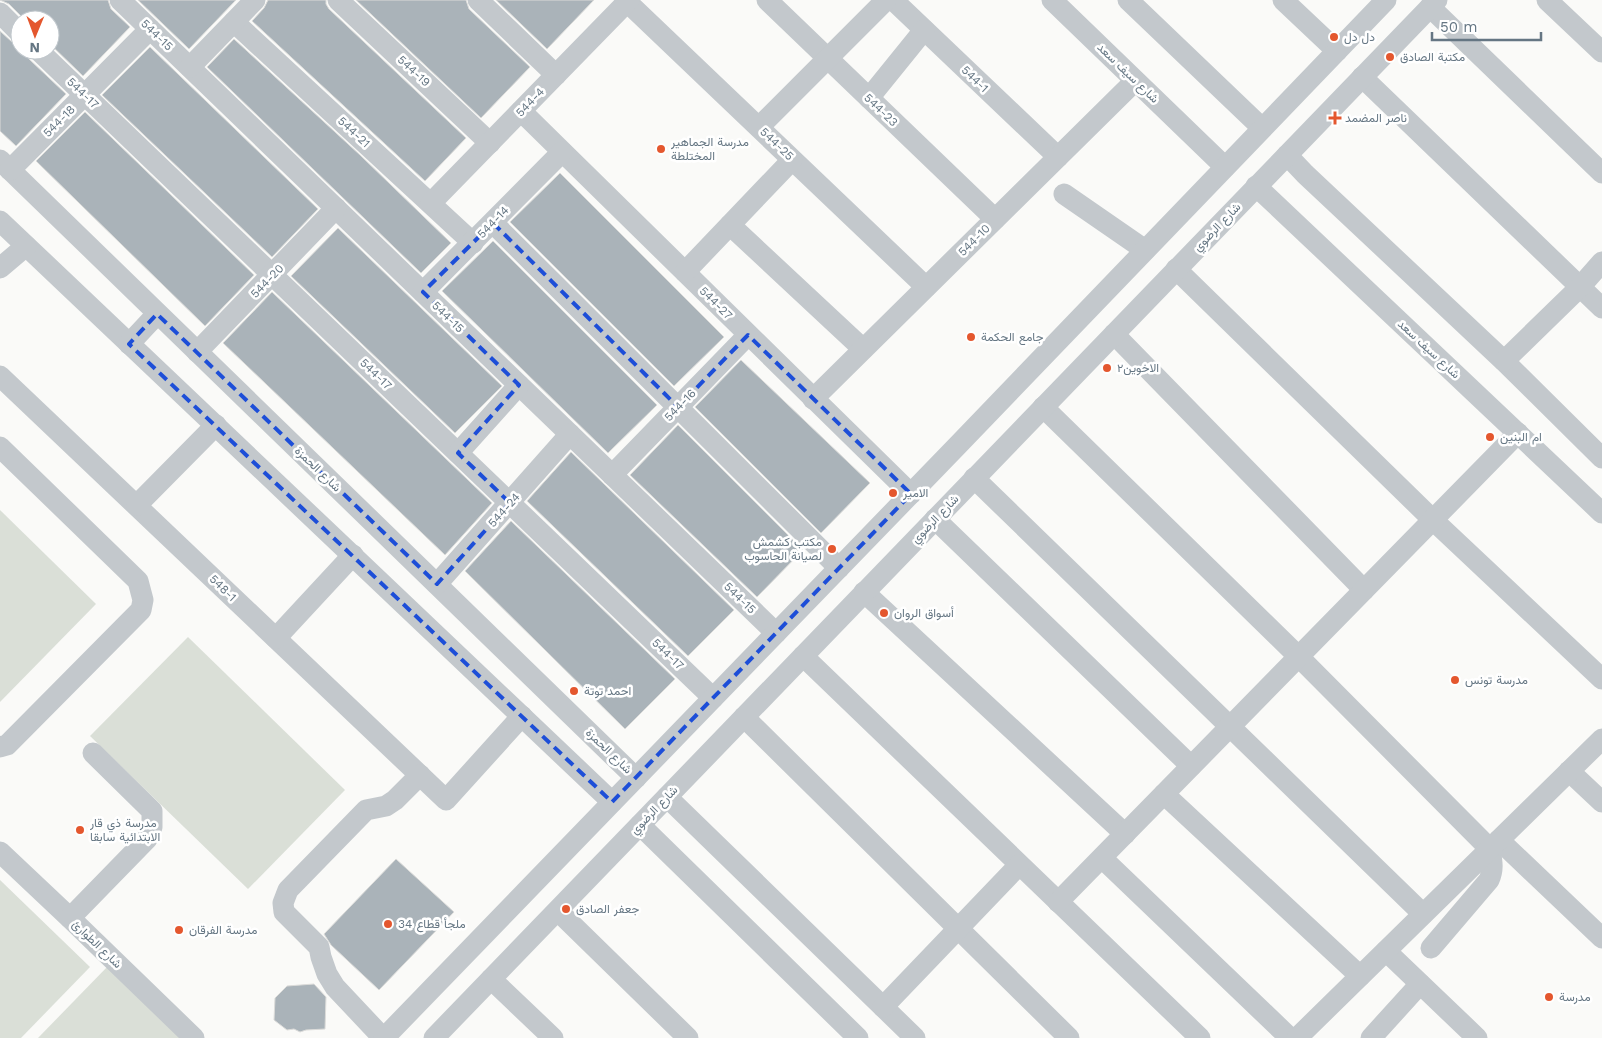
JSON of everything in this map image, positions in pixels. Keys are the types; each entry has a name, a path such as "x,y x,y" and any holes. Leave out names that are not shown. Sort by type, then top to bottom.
{"street":[{"name":"544-15","path":"120,0 776,633"},
{"path":"190,68 255,0"},
{"name":"544-19","path":"338,0 490,143"},
{"path":"478,0 556,74"},
{"name":"544-4","path":"431,204 627,0"},
{"name":"544-25","path":"627,0 926,287"},
{"name":"544-23","path":"767,0 995,219"},
{"path":"759,127 886,0"},
{"name":"544-1","path":"893,0 1058,157"},
{"name":"شارع سيف سعد","path":"1052,0 1225,167"},
{"path":"1128,0 1262,128"},
{"path":"1283,0 1337,51"},
{"path":"420,775 395,800 386,806 366,810 288,890 283,904 284,912 319,947 321,957 334,987 384,1038 1386,0"},
{"path":"1547,0 1602,52"},
{"path":"1433,3 1602,174"},
{"name":"شارع الرضوي","path":"434,1038 1433,3"},
{"path":"0,13 10,22"},
{"name":"544-21","path":"234,22 473,243"},
{"name":"544-18","path":"5,165 85,95 150,28"},
{"path":"869,98 924,30"},
{"name":"544-17","path":"48,60 713,698"},
{"path":"1362,77 1602,308"},
{"name":"544-10","path":"813,398 1135,81"},
{"name":"544-27","path":"521,111 911,494"},
{"name":"544-14","path":"423,292 562,152"},
{"path":"1287,155 1504,361 1602,458"},
{"path":"685,272 792,160"},
{"name":"شارع الحمزة","path":"5,165 636,778"},
{"name":"شارع سيف سعد","path":"1256,186 1602,513"},
{"path":"1064,194 1145,250"},
{"name":"544-20","path":"197,352 336,208"},
{"path":"0,221 612,802"},
{"path":"493,223 839,568"},
{"path":"730,225 863,349"},
{"path":"0,268 26,246"},
{"path":"1504,361 1580,287 1602,262"},
{"path":"1176,269 1433,520 1602,679"},
{"path":"129,344 157,314"},
{"name":"544-16","path":"612,475 748,334"},
{"path":"1114,334 1364,590"},
{"name":"548-1","path":"0,376 446,800 522,716"},
{"path":"458,453 519,385"},
{"path":"1043,407 1494,845 1602,938"},
{"path":"137,506 216,425"},
{"path":"1058,902 1518,433"},
{"name":"544-24","path":"437,584 570,434"},
{"path":"958,445 979,473 1230,727 1423,914"},
{"path":"0,447 138,581 143,600 141,610 7,745 0,747"},
{"path":"935,519 1191,766"},
{"path":"276,638 353,555"},
{"path":"864,592 1124,834"},
{"path":"803,656 1200,1038"},
{"path":"744,717 1069,1038"},
{"path":"1297,1038 1602,739"},
{"path":"70,918 147,839 152,827 152,811 93,753"},
{"path":"1570,771 1602,802"},
{"path":"1164,794 1360,976"},
{"path":"667,797 915,1038"},
{"path":"640,825 858,1038"},
{"path":"1431,948 1490,880 1494,845"},
{"name":"شارع الطوارئ","path":"0,852 194,1038"},
{"path":"1102,858 1290,1038"},
{"path":"883,1006 1019,865"},
{"path":"558,911 688,1038"},
{"path":"1386,952 1477,1038"},
{"path":"491,979 553,1038"},
{"path":"1371,1038 1420,984"}],"highlighted area":[{"path":"493,223 678,407 748,335 911,494 612,802 129,344 157,314 437,584 510,503 458,453 519,385 423,292"}],"shaded area":[{"path":"0,510 96,604 0,702"},
{"path":"188,637 345,790 248,889 90,736"},
{"path":"0,880 90,967 21,1038 0,1038"},
{"path":"109,965 181,1038 38,1038"}],"building":[{"path":"0,0 108,0 111,9 130,27 83,76 60,54 60,10 15,10 9,4"},
{"path":"138,0 236,0 189,49"},
{"path":"268,0 326,0 329,9 466,138 425,181 252,21 264,8"},
{"path":"356,0 466,0 469,9 530,67 481,118"},
{"path":"496,0 594,0 547,49"},
{"path":"0,31 10,40 10,60 30,60 66,94 16,146 0,131"},
{"path":"234,39 360,155 451,243 421,273 207,67"},
{"path":"150,47 318,209 272,257 102,95"},
{"path":"85,112 254,275 205,326 36,161"},
{"path":"560,173 724,337 674,386 510,222"},
{"path":"338,228 502,386 455,433 291,276"},
{"path":"493,241 657,405 608,453 442,291"},
{"path":"272,292 492,503 445,555 223,343"},
{"path":"741,360 870,483 821,533 695,407"},
{"path":"678,425 803,550 757,597 630,475"},
{"path":"571,452 734,610 688,656 527,501"},
{"path":"511,521 675,679 625,729 465,571"},
{"name":"ملجأ قطاع 34","path":"396,859 454,912 379,990 331,945 324,934"},
{"path":"314,984 326,997 325,1029 300,1032 294,1029 287,1030 274,1020 275,998 287,986"}],"place":[{"name":"دل دل","path":"1334,37"},
{"name":"مكتبة الصادق","path":"1390,57"},
{"name":"ناصر المضمد","path":"1335,118"},
{"name":"مدرسة الجماهير المختلطة","path":"661,149"},
{"name":"جامع الحكمة","path":"971,337"},
{"name":"الاخوين٢","path":"1107,368"},
{"name":"ام البنين","path":"1490,437"},
{"name":"الامير","path":"893,493"},
{"name":"مكتب كشمش لصيانة الحاسوب","path":"832,549"},
{"name":"أسواق الروان","path":"884,613"},
{"name":"مدرسة تونس","path":"1455,680"},
{"name":"احمد توتة","path":"574,691"},
{"name":"مدرسة ذي قار الابتدائية سابقا","path":"80,830"},
{"name":"جعفر الصادق","path":"566,909"},
{"name":"ملجأ قطاع 34","path":"388,924"},
{"name":"مدرسة الفرقان","path":"179,930"},
{"name":"مدرسة","path":"1549,997"}]}
